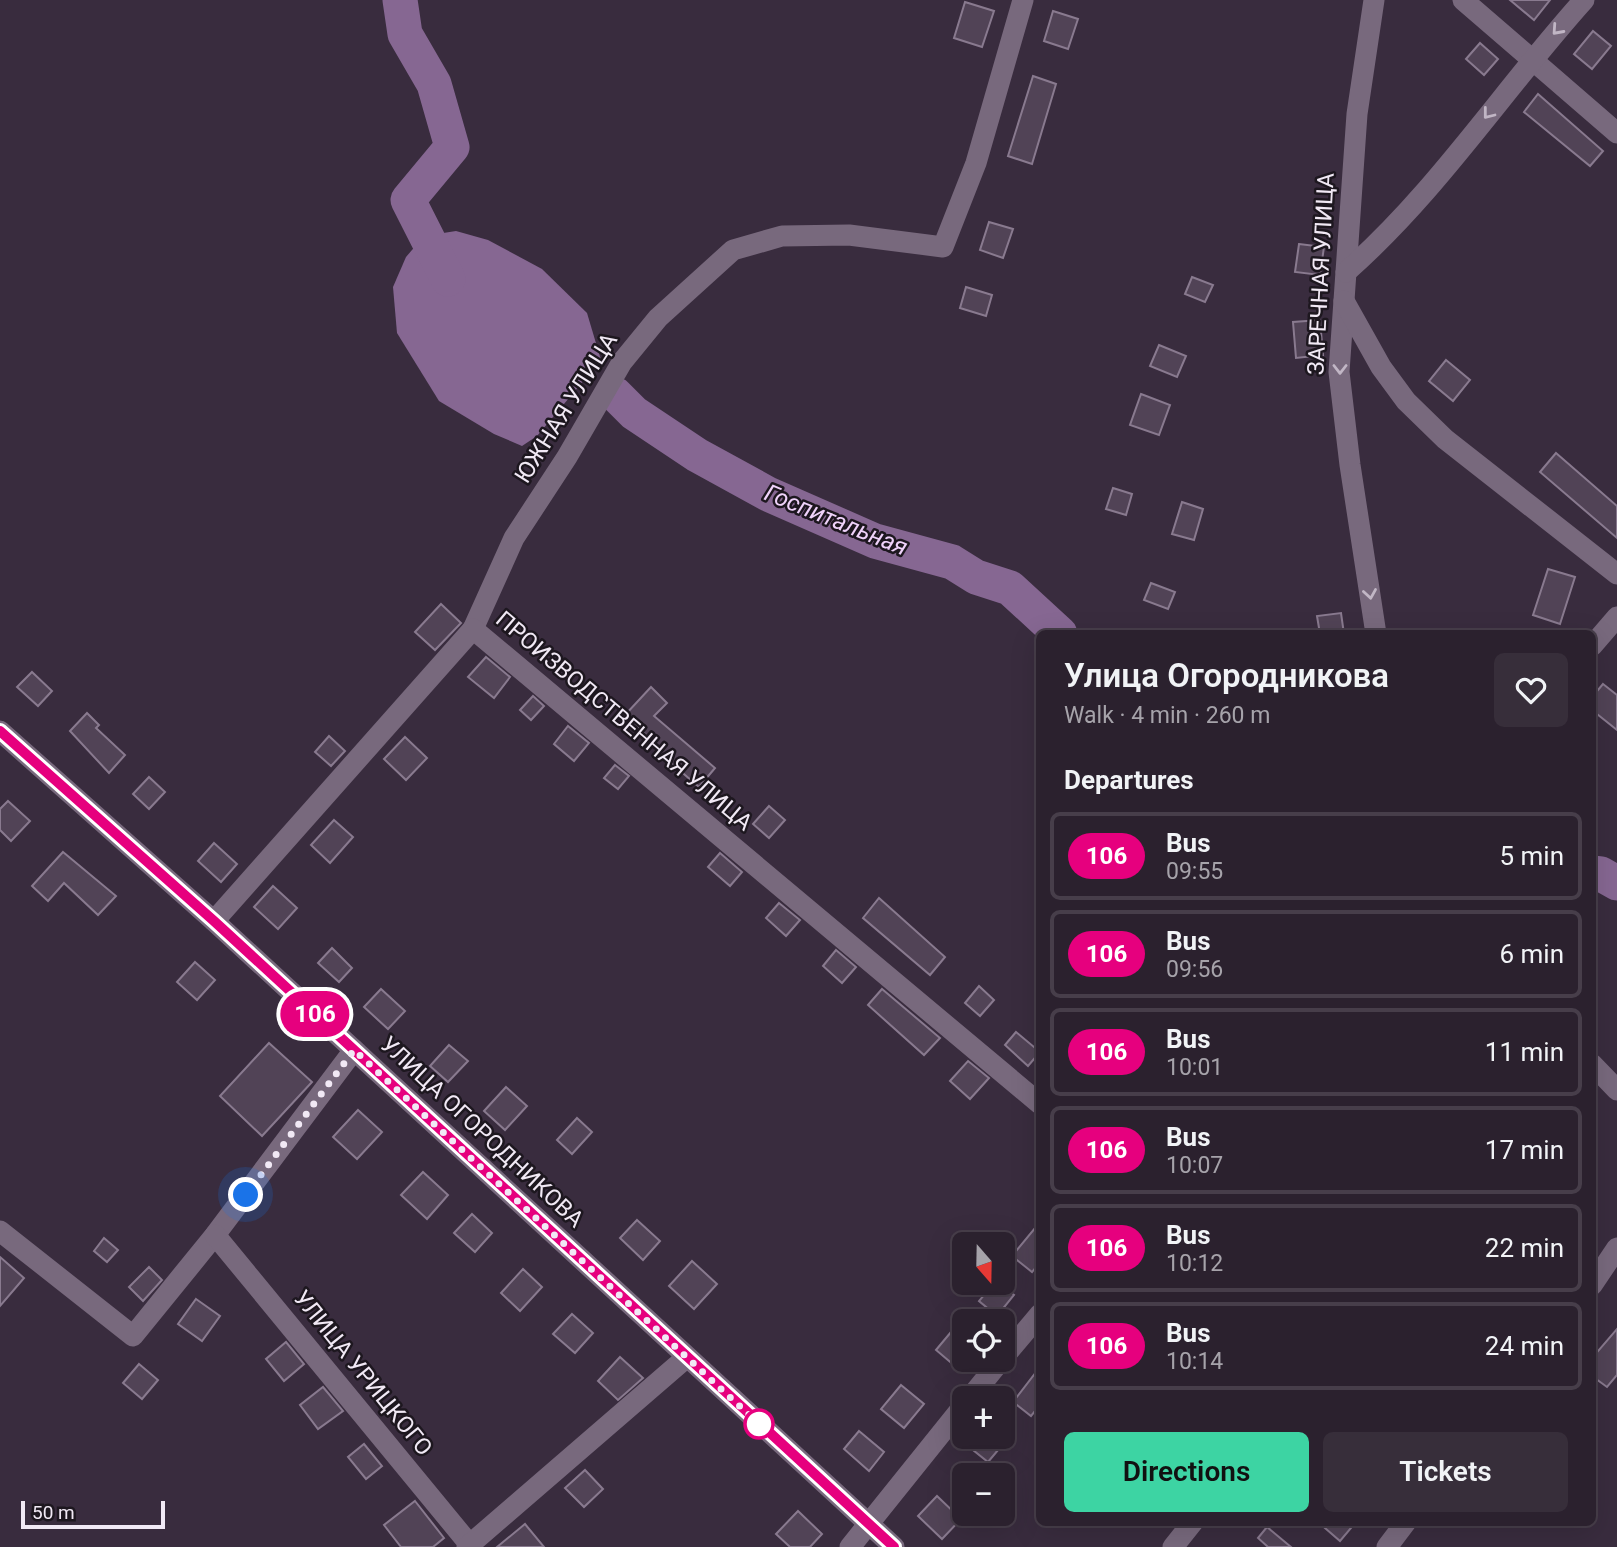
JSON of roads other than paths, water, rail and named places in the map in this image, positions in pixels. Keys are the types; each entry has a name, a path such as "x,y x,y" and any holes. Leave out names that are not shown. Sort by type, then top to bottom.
{"street":[{"name":"ЮЖНАЯ УЛИЦА","path":"473,629 514,538 567,457 622,362 658,318 733,250 782,236 849,235 943,247 976,163 1023,0"},
{"name":"ЗАРЕЧНАЯ УЛИЦА","path":"1374,0 1357,114 1339,372 1375,630"},
{"path":"1463,0 1617,133"},
{"path":"1346,272 1384,238 1432,185 1530,60 1584,0"},
{"path":"1344,301 1381,367 1406,401 1444,439 1617,574"},
{"path":"1596,641 1617,617"},
{"name":"ПРОИЗВОДСТВЕННАЯ УЛИЦА","path":"214,921 473,629 1036,1101"},
{"name":"УЛИЦА ОГОРОДНИКОВА","path":"0,731 214,921 894,1547"},
{"path":"0,1231 133,1336 215,1236 354,1050"},
{"path":"1596,1068 1617,1090"},
{"name":"УЛИЦА УРИЦКОГО","path":"215,1236 469,1546"},
{"path":"1596,1278 1617,1248"},
{"path":"1015,1344 1036,1319"},
{"path":"469,1546 687,1357"},
{"path":"980,1386 991,1372"},
{"path":"850,1547 952,1420"},
{"path":"1173,1547 1190,1526"},
{"path":"1387,1547 1403,1526"}],"waterway":[{"name":"Госпитальная","path":"400,0 405,34 434,84 452,147 408,200 448,279"},
{"name":"Госпитальная","path":"616,395 634,413 697,455 768,494 875,541 952,562 976,577 1010,588 1056,630"},
{"name":"Госпитальная","path":"1596,873 1617,883"}]}
